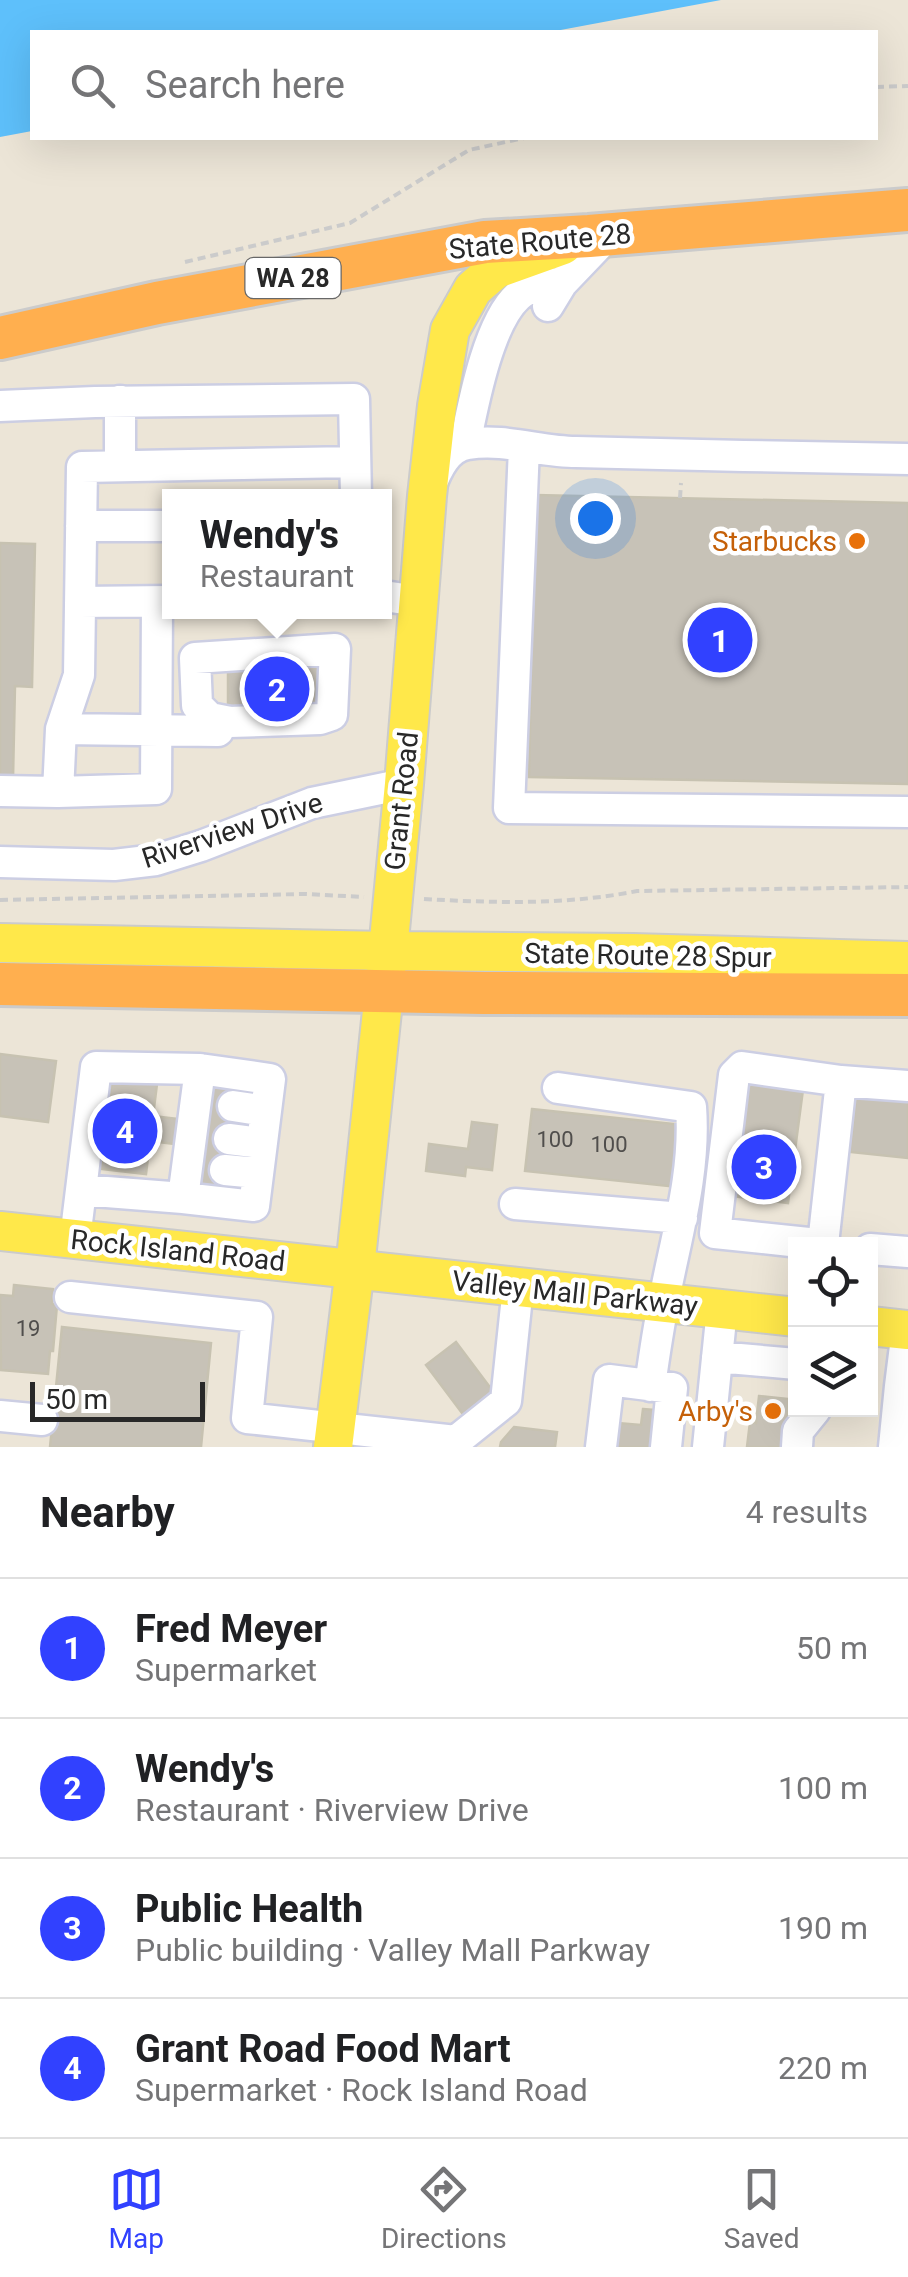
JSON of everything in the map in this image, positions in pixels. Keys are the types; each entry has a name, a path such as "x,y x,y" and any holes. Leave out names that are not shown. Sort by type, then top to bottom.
{"highway":[{"name":"State Route 28","path":"0,338 157,303 484,242 908,210"},
{"path":"0,984 385,972 908,994"}],"main road":[{"name":"Grant Road","path":"335,1437 404,784 402,598 427,496 450,330 473,290 496,268 599,235"},
{"name":"State Route 28 Spur","path":"0,943 385,972 633,953 908,961"},
{"name":"Rock Island Road","path":"0,1231 355,1268"},
{"name":"Valley Mall Parkway","path":"355,1268 788,1316"},
{"path":"878,1327 907,1330"}],"street":[{"path":"465,444 486,356 505,312 520,294 544,284 555,294 599,235"},
{"path":"0,406 354,399 356,489"},
{"path":"120,401 120,466"},
{"path":"427,496 437,469 450,452 465,444 492,443 558,452 908,459"},
{"path":"524,447 509,808 908,812"},
{"path":"58,792 62,729 79,676 82,467 355,462"},
{"path":"81,526 162,526"},
{"path":"80,602 162,602"},
{"path":"0,791 156,788 162,619"},
{"path":"335,649 332,714 320,719 230,722 210,718 197,705 196,658 335,649"},
{"path":"62,729 218,731"},
{"name":"Riverview Drive","path":"0,862 114,866 156,860 312,803 404,784"},
{"path":"75,1239 96,1067 200,1069 270,1079 254,1206 81,1190"},
{"path":"788,1241 715,1233 734,1075 742,1067 908,1086"},
{"path":"167,1248 178,1198 203,1168 211,1103 200,1069"},
{"path":"822,1237 842,1081"},
{"path":"558,1088 692,1107 694,1135 682,1218 650,1386"},
{"path":"211,1103 266,1110"},
{"path":"229,1139 262,1143"},
{"path":"203,1168 258,1174"},
{"path":"515,1204 682,1218"},
{"path":"240,1256 246,1206"},
{"path":"878,1250 908,1252"},
{"path":"70,1297 257,1317 245,1432 456,1441 506,1401 518,1286"},
{"path":"708,1447 722,1309"},
{"path":"894,1447 904,1386 907,1330"},
{"path":"717,1357 788,1363"},
{"path":"601,1447 609,1380 672,1388 666,1447"},
{"path":"0,1416 42,1420"},
{"path":"797,1447 798,1431 810,1417"},
{"path":"813,1447 815,1417"}],"path":[{"path":"878,87 908,86"},
{"path":"175,264 350,223 469,150 515,140"},
{"path":"444,900 596,900 637,891 908,887"},
{"path":"0,900 350,896"}],"water":[{"path":"0,0 721,0 561,30 30,30 30,131 0,137"}],"building":[{"path":"535,495 908,503 908,784 529,777"},
{"path":"0,543 35,544 32,687 15,686 13,779 0,779"},
{"path":"325,665 326,712 228,714 228,667"},
{"path":"0,1054 56,1061 48,1122 0,1116"},
{"path":"746,1075 804,1082 788,1203 731,1196"},
{"path":"112,1079 157,1084 153,1116 203,1122 207,1080 236,1083 223,1191 195,1188 199,1147 150,1141 146,1174 101,1169"},
{"path":"857,1090 908,1094 908,1158 850,1152"},
{"path":"532,1109 684,1125 677,1187 525,1171"},
{"path":"472,1122 497,1125 492,1170 466,1167 465,1176 426,1171 429,1144 468,1149"},
{"path":"14,1285 53,1289 52,1304 57,1305 48,1374 1,1370 0,1295 13,1296"},
{"path":"62,1327 211,1343 201,1447 50,1447"},
{"path":"456,1342 495,1394 465,1417 426,1365"},
{"name":"Arby's","path":"759,1396 788,1399 786,1432 791,1447 747,1447 750,1422 756,1423"},
{"path":"643,1409 666,1411 662,1447 604,1447 607,1422 641,1425"},
{"path":"514,1427 557,1432 555,1447 500,1447"}],"place":[{"name":"Starbucks","path":"857,541"},
{"name":"Fred Meyer","path":"720,640"},
{"name":"Wendy's","path":"277,689"},
{"name":"Grant Road Food Mart","path":"125,1131"},
{"name":"Public Health","path":"764,1167"},
{"name":"Arby's","path":"773,1411"}]}
